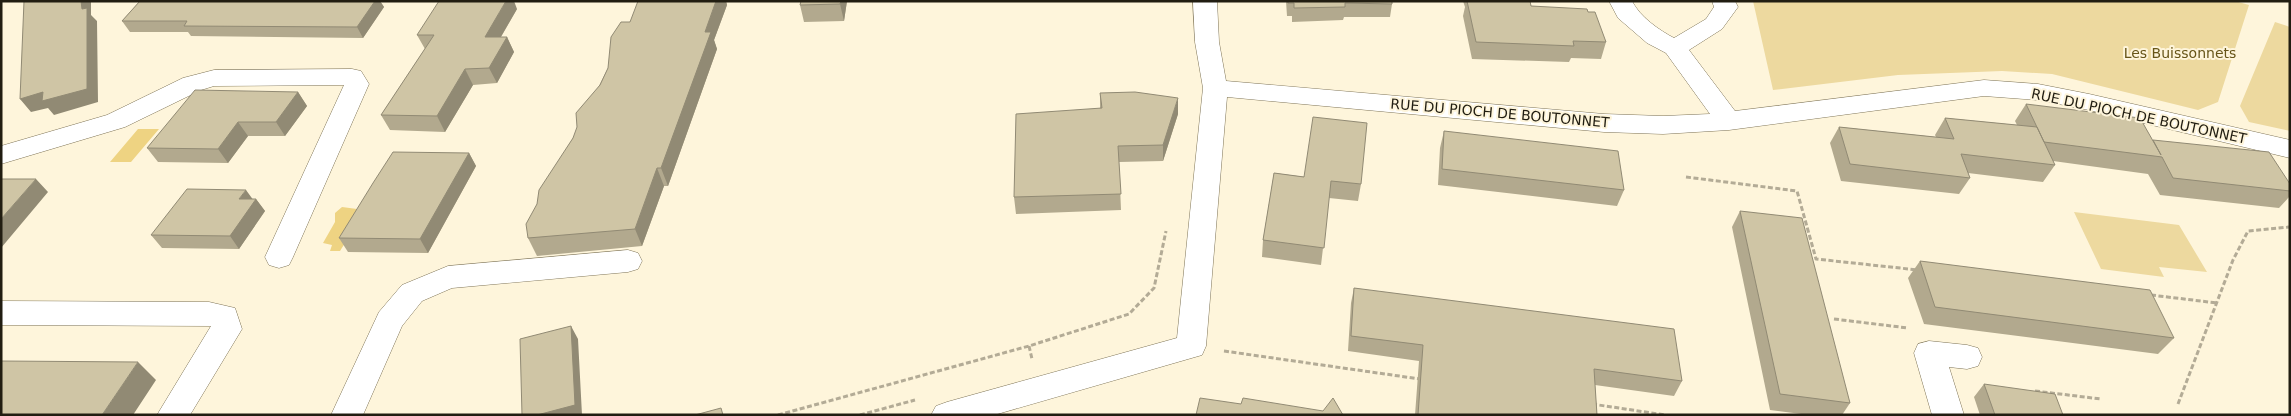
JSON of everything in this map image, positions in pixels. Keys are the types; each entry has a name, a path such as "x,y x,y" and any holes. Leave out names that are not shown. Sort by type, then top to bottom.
{"street":[{"path":"947,415 993,409 1191,346 1215,88 1207,42 1205,1"},
{"path":"1620,1 1626,13 1655,38 1675,48 1728,121"},
{"path":"1675,48 1714,24 1726,7 1724,1"},
{"path":"1,155 116,121 192,84 214,78 352,77 357,84 279,257"},
{"name":"RUE DU PIOCH DE BOUTONNET","path":"1215,88 1604,124 1663,125 1728,121 1824,107 1984,88 2038,92 2089,102 2290,149"},
{"path":"347,415 390,320 412,293 448,277 628,261"},
{"path":"1,313 208,314 224,316 227,330 173,415"},
{"path":"1948,415 1930,353 1967,357"}],"path":[{"path":"1686,177 1797,191 1816,259 1922,270"},
{"path":"2178,404 2233,260 2248,231 2290,227"},
{"path":"778,415 1029,346 1129,314 1154,288 1166,230"},
{"path":"2142,294 2217,303"},
{"path":"1834,319 1923,330 1930,353"},
{"path":"1191,346 1428,381"},
{"path":"2025,390 2101,399"},
{"path":"1586,403 1665,415"}],"green space":[{"name":"Les Buissonnets","path":"1753,1 2235,1 2249,5 2218,102 2198,110 2052,74 2002,71 1898,75 1773,90"},
{"path":"2275,22 2290,27 2290,131 2249,122 2240,106"},
{"path":"2074,212 2179,225 2207,272 2159,267 2164,277 2101,269"}],"shaded area":[{"path":"138,129 159,129 131,162 110,162"},
{"path":"342,207 357,209 358,222 340,251 330,251 332,245 323,243 335,222 335,213"}],"building":[{"path":"24,1 81,1 82,9 87,8 87,89 42,101 43,92 20,99"},
{"path":"140,1 375,1 357,27 184,26 187,21 122,21"},
{"path":"439,1 506,1 485,37 507,37 489,68 465,69 437,116 381,115 434,35 417,35"},
{"path":"638,1 716,1 705,32 711,32 661,168 657,168 635,229 528,238 526,224 537,204 539,190 573,138 577,127 576,113 600,85 608,68 611,37 621,22 630,22"},
{"path":"801,1 841,1 840,4 800,5"},
{"path":"1288,1 1392,1 1392,4 1345,3 1345,7 1294,8 1294,3 1288,3"},
{"path":"1467,1 1530,1 1531,6 1587,9 1588,12 1595,12 1606,42 1573,41 1574,46 1476,42"},
{"path":"195,90 298,92 276,122 238,122 218,149 147,148"},
{"path":"1135,92 1178,98 1163,145 1118,146 1121,194 1014,197 1016,114 1102,108 1100,93"},
{"path":"2026,104 2140,118 2161,155 2153,140 2269,152 2290,184 2290,191 2173,178 2162,157 2044,142"},
{"path":"1313,117 1367,123 1361,184 1331,181 1324,248 1263,240 1274,173 1304,177"},
{"path":"1945,118 2037,127 2055,165 1961,154 1970,178 1850,164 1839,127 1954,139"},
{"path":"1444,131 1618,151 1624,190 1442,169"},
{"path":"393,152 469,153 420,239 339,238 373,183"},
{"path":"1,179 36,179 1,219"},
{"path":"187,189 246,190 239,199 256,199 230,236 151,235"},
{"path":"1740,211 1802,218 1850,403 1780,394"},
{"path":"1920,261 2150,290 2174,338 1935,307"},
{"path":"1354,288 1674,329 1682,381 1594,369 1597,415 1418,415 1423,345 1351,336"},
{"path":"571,326 575,405 537,415 522,415 520,339"},
{"path":"1,361 138,362 102,415 1,415"},
{"path":"1984,384 2055,394 2063,415 1995,415"},
{"path":"1200,398 1241,404 1243,398 1323,411 1333,398 1343,415 1196,415"},
{"path":"721,408 723,415 695,415"}]}
